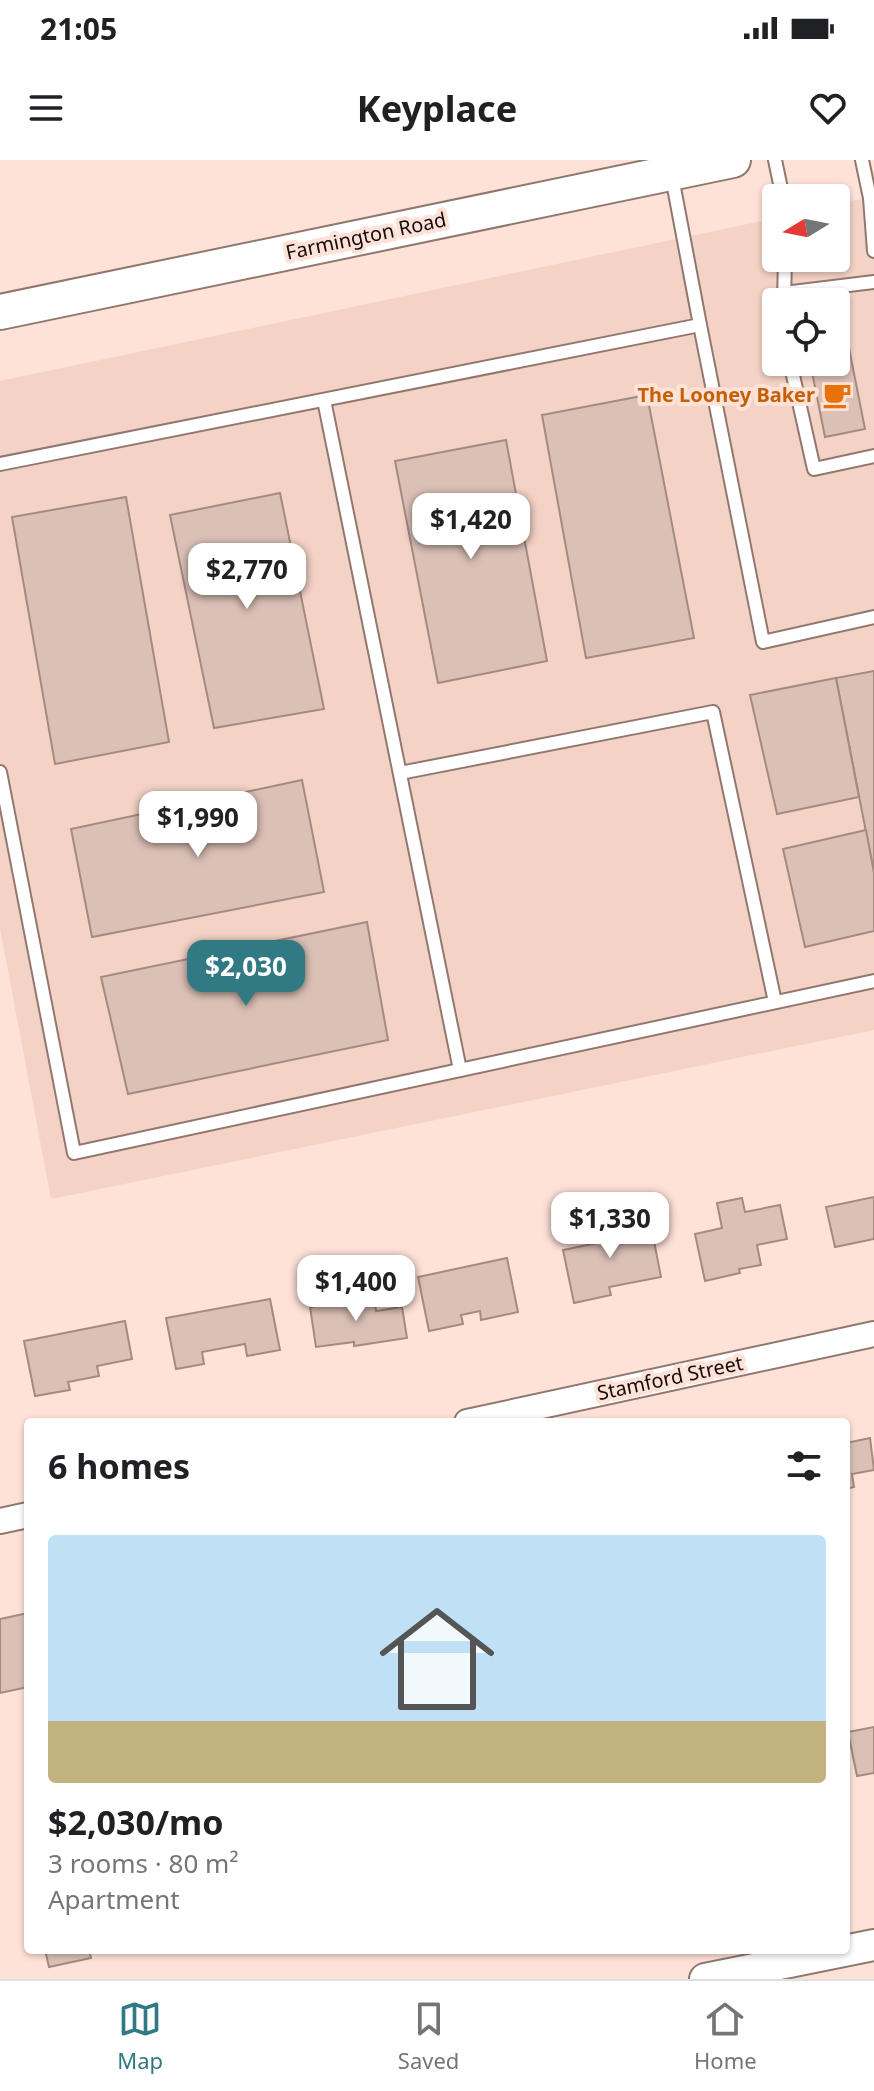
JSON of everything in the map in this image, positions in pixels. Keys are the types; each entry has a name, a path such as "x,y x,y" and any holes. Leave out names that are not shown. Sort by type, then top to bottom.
{"main road":[{"name":"Farmington Road","path":"0,312 656,170 733,160"}],"street":[{"name":"Stamford Street","path":"486,1418 874,1334"},
{"path":"0,1521 24,1516"},
{"path":"850,1950 874,1945"},
{"path":"705,1979 829,1954"}],"lane":[{"path":"775,160 780,184"},
{"path":"862,160 870,198 874,251"},
{"path":"656,170 700,325 763,642 874,617"},
{"path":"840,288 874,282"},
{"path":"0,464 700,325"},
{"path":"793,376 814,469 874,456"},
{"path":"324,400 460,1070"},
{"path":"400,773 713,712 775,1002"},
{"path":"0,772 6,829 74,1153 874,981"}],"shaded area":[{"path":"874,196 874,1030 51,1199 0,928 0,381 762,221 762,272 850,272 850,202"}],"building":[{"name":"The Looney Baker","path":"850,353 865,429 825,437 813,376 850,376"},
{"path":"647,395 694,638 586,658 542,415"},
{"path":"506,440 547,661 438,683 395,461"},
{"path":"280,493 324,709 214,728 170,515"},
{"path":"126,497 169,742 55,764 12,517"},
{"path":"874,671 874,873 836,678"},
{"path":"836,678 859,797 777,814 750,695"},
{"path":"302,780 324,892 92,937 71,829"},
{"path":"866,830 874,873 874,931 805,947 783,849"},
{"path":"367,922 388,1040 128,1094 101,977"},
{"path":"874,1197 874,1239 835,1247 826,1207"},
{"path":"742,1198 745,1212 780,1205 787,1239 757,1245 761,1265 705,1281 695,1234 722,1228 717,1203"},
{"path":"619,1212 624,1237 652,1231 661,1277 609,1287 611,1295 574,1303 563,1250 597,1243 592,1217"},
{"path":"507,1258 518,1312 481,1320 480,1311 461,1315 463,1324 429,1331 418,1277"},
{"path":"374,1297 376,1311 402,1307 407,1338 354,1346 354,1342 316,1347 310,1307"},
{"path":"270,1299 280,1350 247,1356 245,1344 202,1352 204,1364 176,1369 166,1318"},
{"path":"125,1321 132,1359 97,1366 99,1376 68,1382 70,1390 35,1396 24,1341"},
{"path":"870,1438 874,1470 852,1474 854,1487 850,1488 850,1442"},
{"path":"24,1614 24,1688 0,1693 0,1619"},
{"path":"874,1727 874,1773 857,1776 850,1732"},
{"path":"46,1954 90,1954 91,1958 49,1967"}],"place":[{"name":"The Looney Baker","path":"837,395"}]}
